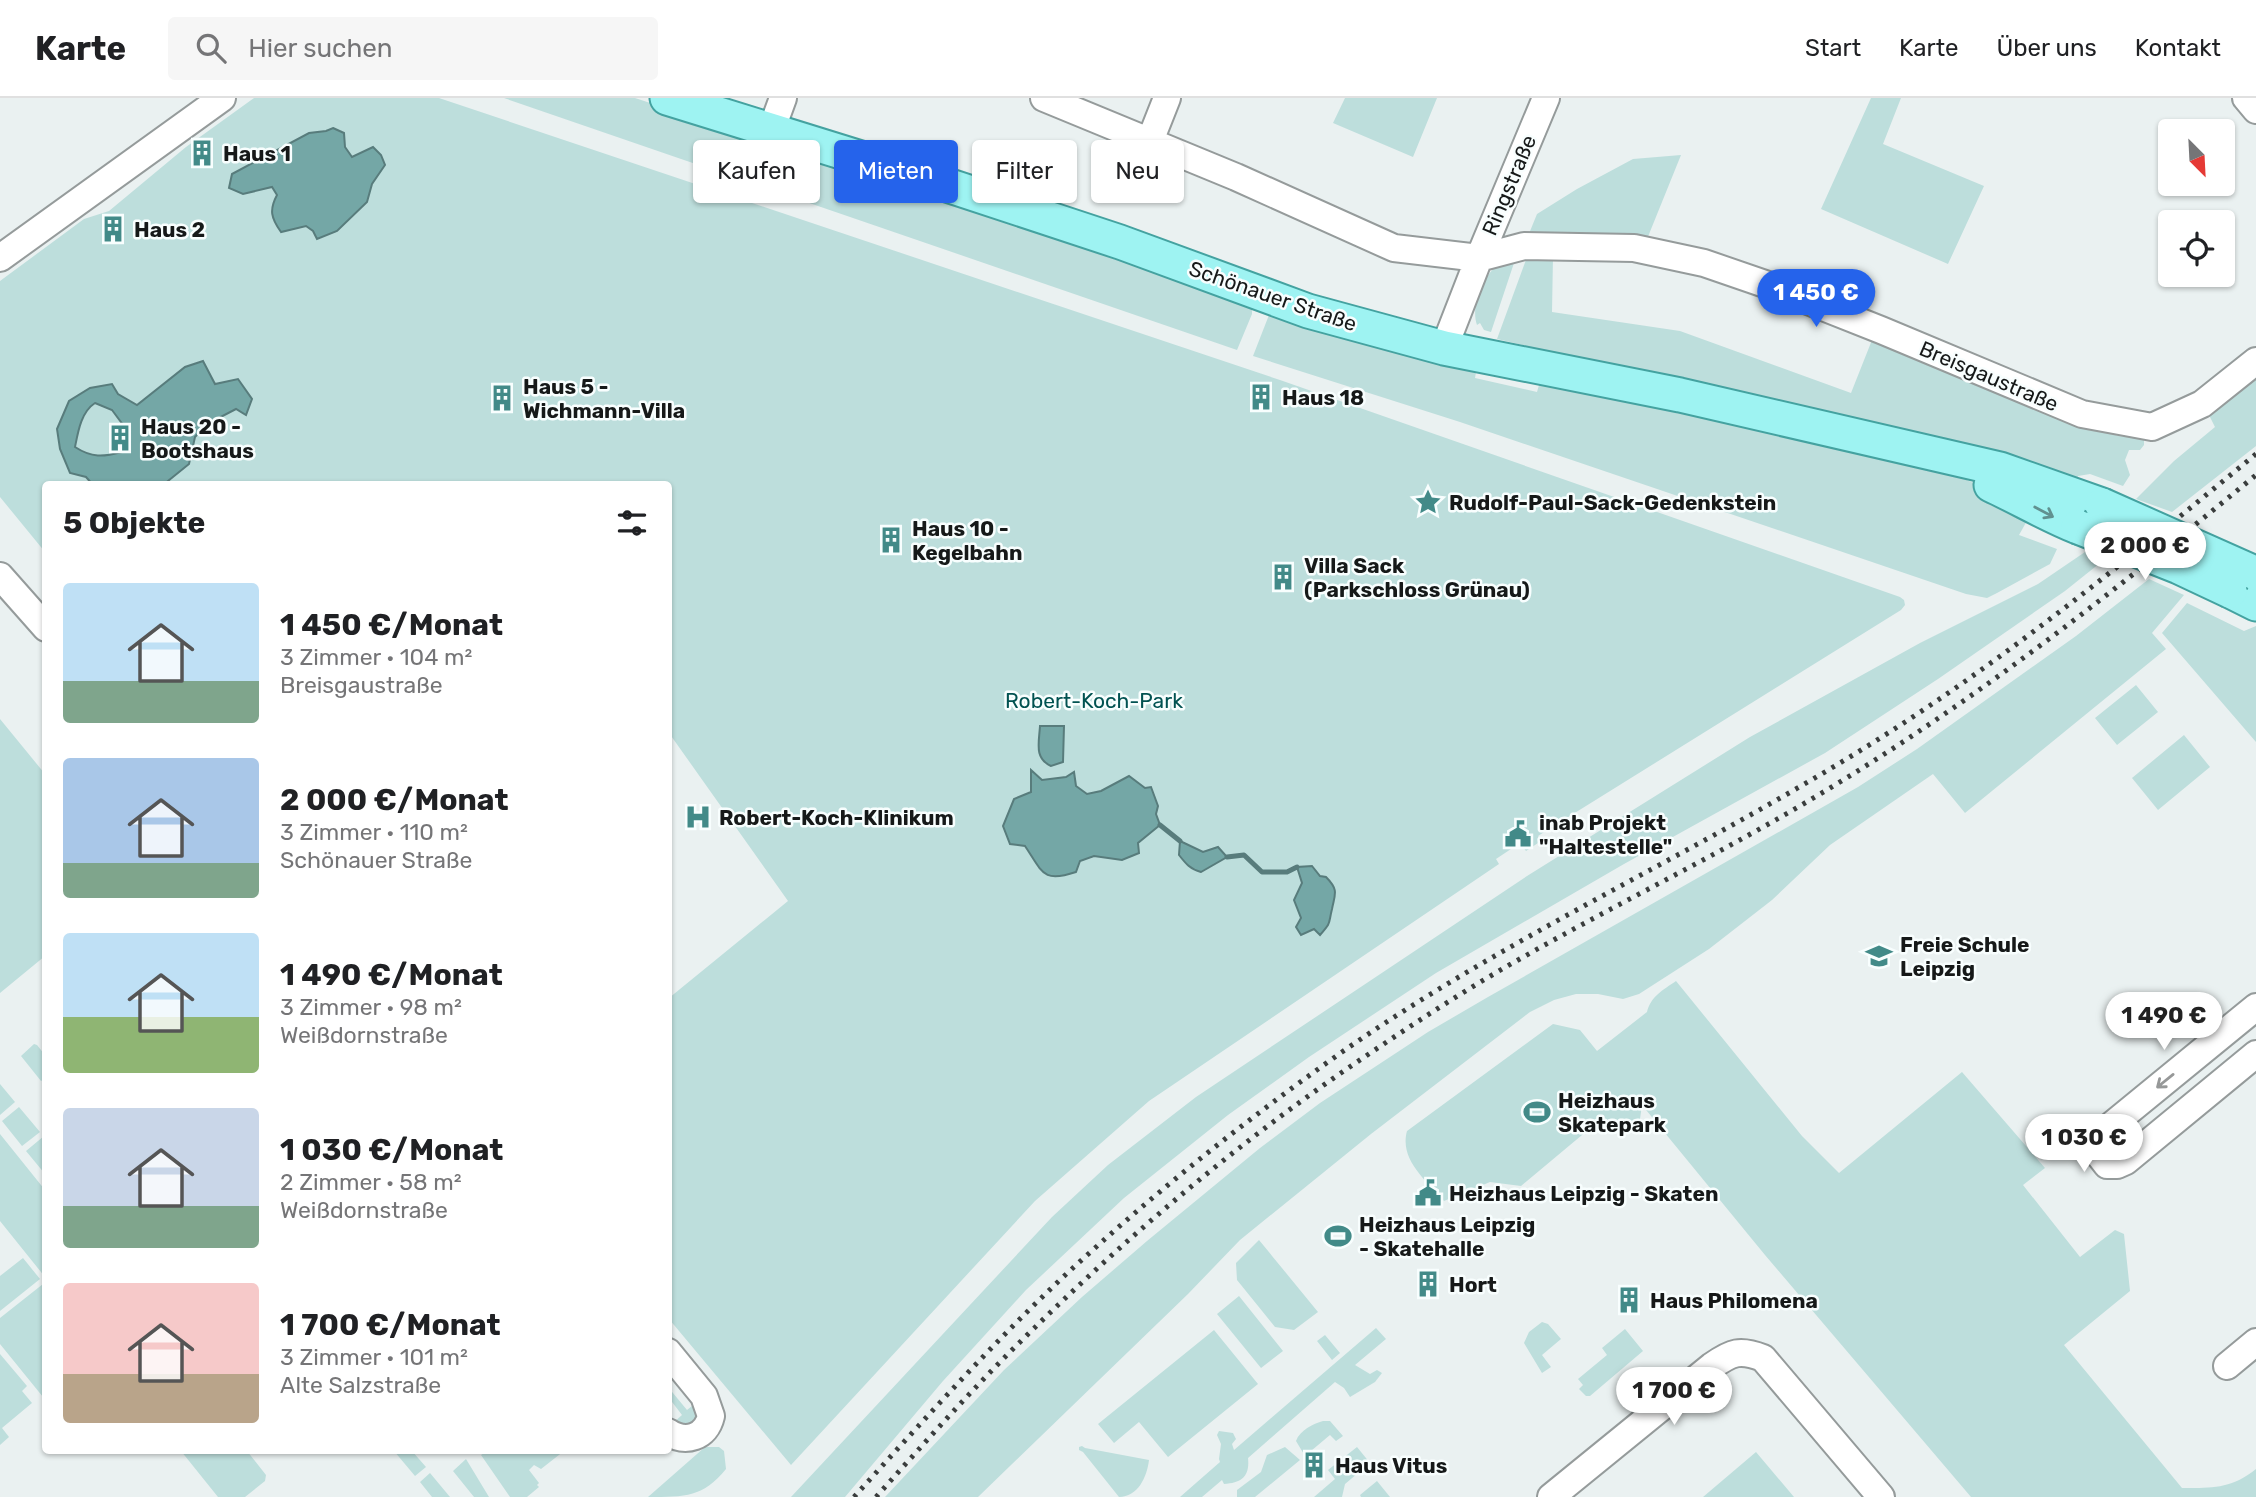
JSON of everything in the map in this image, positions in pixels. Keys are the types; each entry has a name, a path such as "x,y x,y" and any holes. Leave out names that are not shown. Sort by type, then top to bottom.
{"main road":[{"name":"Schönauer Straße","path":"667,98 1120,242 1308,311 1444,348 1892,443 2026,501 2043,513 2090,516 2179,567 2249,586"}],"street":[{"path":"0,258 222,98"},
{"path":"771,131 783,98"},
{"name":"Ringstraße","path":"1044,98 1148,140"},
{"path":"1150,140 1167,98"},
{"name":"Ringstraße","path":"1184,156 1394,248 1479,258 1546,98"},
{"path":"2246,98 2256,110"},
{"name":"Breisgaustraße","path":"1479,258 1524,246 1634,248 1704,263 1868,325 2082,415 2152,427 2202,404 2256,361"},
{"path":"1444,348 1479,258"},
{"path":"0,576 42,623"},
{"path":"2256,1007 2102,1133 2097,1141 2099,1156 2107,1165 2126,1161 2256,1054"},
{"path":"2227,1366 2256,1342"},
{"path":"1551,1497 1712,1366 1727,1355 1746,1352 1763,1358 1881,1497"},
{"path":"672,1357 704,1396 712,1416 705,1430 693,1438 684,1439 672,1434"}],"green space":[{"name":"Robert-Koch-Park","path":"254,98 439,98 693,183 693,203 752,203 1280,380 1900,597 1905,605 1901,610 1538,836 1541,841 1526,851 1520,843 1496,859 1499,864 1149,1101 1035,1201 791,1465 672,1323 672,996 788,901 672,737 672,481 42,481 42,548 0,497 0,281 84,219 109,211 186,147"},
{"path":"504,98 635,98 763,140 693,140 693,163"},
{"path":"1345,98 1437,98 1413,157 1333,123"},
{"path":"1871,98 1901,98 1883,144 1984,186 1948,264 1821,209"},
{"path":"1681,155 1643,249 1524,246 1537,214 1577,189 1633,159"},
{"path":"820,159 834,163 834,203 955,203 1065,239 1252,308 1237,350 809,203 820,203"},
{"path":"1553,256 1552,312 1680,331 1851,393 1872,340 2079,424 2119,436 2144,439 2144,445 2140,450 2129,450 2125,460 2130,475 2123,486 2090,474 2078,476 2075,486 1666,379 1497,339 1527,257"},
{"path":"1516,257 1491,332 1484,330 1480,323 1477,325 1475,317 1480,291 1494,268"},
{"path":"1269,315 1476,372 1475,378 1537,392 1539,385 1737,421 1942,469 2014,501 2013,514 2028,519 2019,535 2057,549 2050,564 1987,598 1966,594 1460,422 1253,356"},
{"path":"2256,374 2256,446 2172,512 2136,499 2174,461 2215,427 2208,413"},
{"path":"2085,552 2105,559 2065,591 1938,679 1825,753 1624,864 1436,973 1309,1057 1228,1115 1124,1198 1026,1290 943,1381 845,1497 791,1497 1052,1217 1108,1165 1196,1097 1527,876 1750,737 1920,643 2038,584"},
{"path":"2149,579 2184,595 2152,633 2166,649 1965,813 1933,774 1830,845 1772,900 1709,949 1639,994 1623,999 1598,994 1576,994 1554,1000 1530,1012 1371,1134 1240,1240 1188,1294 978,1497 885,1497 1004,1370 1082,1297 1260,1148 1320,1103 1428,1032 1858,787 1917,749 2076,636"},
{"path":"2187,603 2244,631 2256,626 2256,742 2162,633"},
{"path":"2136,685 2158,712 2117,745 2095,718"},
{"path":"0,719 42,770 42,958 0,993"},
{"path":"2184,735 2210,767 2158,810 2132,778"},
{"path":"1676,981 1802,1136 1839,1173 1962,1072 2045,1168 2023,1185 2080,1257 2115,1230 2124,1234 2130,1291 2064,1345 2182,1488 2230,1484 2256,1469 2256,1497 1971,1497 1765,1255 1642,1105 1640,1119 1621,1131 1588,1130 1521,1186 1490,1182 1444,1201 1416,1169 1407,1151 1407,1131 1553,1024 1580,1030 1597,1051 1647,1012 1655,998"},
{"path":"34,1044 37,1045 42,1051 42,1080 41,1081 21,1056"},
{"path":"0,1084 15,1102 0,1115"},
{"path":"19,1107 40,1132 22,1146 2,1121"},
{"path":"0,1134 42,1186 42,1273 0,1221"},
{"path":"42,1138 42,1170 26,1151"},
{"path":"1259,1240 1318,1312 1294,1330 1275,1327 1237,1280 1236,1263"},
{"path":"23,1258 40,1279 0,1311 0,1276"},
{"path":"42,1285 42,1396 0,1344 0,1318"},
{"path":"1239,1296 1283,1351 1261,1368 1217,1314"},
{"path":"1542,1322 1548,1324 1561,1339 1542,1355 1551,1367 1542,1373 1524,1343 1529,1332"},
{"path":"1376,1328 1386,1339 1355,1365 1370,1374 1377,1370 1382,1373 1375,1382 1350,1397 1344,1388 1335,1382 1248,1458 1248,1470 1240,1480 1224,1484 1222,1480 1202,1497 1180,1497 1220,1462 1221,1444 1217,1435 1219,1431 1233,1433 1236,1439 1232,1444 1234,1450"},
{"path":"1625,1329 1643,1351 1590,1396 1586,1396 1579,1389 1583,1385 1578,1379 1607,1355 1602,1348"},
{"path":"1214,1330 1258,1384 1168,1457 1139,1422 1114,1443 1098,1424"},
{"path":"1325,1335 1340,1353 1332,1360 1317,1341"},
{"path":"0,1354 27,1386 22,1391 32,1403 2,1428 9,1437 0,1445"},
{"path":"672,1392 687,1410 697,1402 702,1415 690,1429 673,1423 682,1415 672,1402"},
{"path":"1330,1421 1343,1436 1336,1441 1330,1435 1305,1456 1296,1441 1298,1437 1307,1428"},
{"path":"1082,1446 1149,1460 1140,1485 1131,1494 1119,1497 1079,1450"},
{"path":"705,1447 719,1447 724,1451 726,1469 718,1478 693,1494 648,1497"},
{"path":"1285,1447 1300,1460 1255,1497 1237,1497 1237,1490 1261,1472 1267,1455"},
{"path":"1357,1447 1370,1463 1345,1484 1342,1497 1314,1497 1335,1479 1328,1470"},
{"path":"1756,1452 1794,1497 1703,1497"},
{"path":"183,1454 249,1454 266,1475 265,1481 245,1497 218,1497"},
{"path":"397,1454 415,1454 426,1467 415,1476"},
{"path":"560,1454 541,1469 534,1465 529,1470 539,1487 527,1497 510,1497 481,1455"},
{"path":"466,1459 489,1497 474,1497 453,1471"},
{"path":"430,1473 450,1497 432,1497 420,1482"},
{"path":"1377,1481 1390,1497 1361,1497 1360,1495"}],"shaded area":[{"path":"333,128 344,133 345,147 352,157 373,147 381,155 385,165 372,184 367,202 337,231 317,239 313,231 306,226 281,232 272,214 277,195 272,187 243,194 229,188 232,174 309,133"},
{"path":"203,361 215,384 238,379 252,399 246,415 236,409 207,424 195,437 189,464 168,481 90,481 86,477 70,473 60,449 57,429 69,401 90,388 112,384 118,394 137,405 185,367","holes":["95,403 112,410 129,433 122,452 98,456 75,447 81,423 86,412"]},
{"path":"1040,726 1064,726 1063,762 1051,766 1042,759 1039,749"},
{"path":"1031,770 1042,780 1066,777 1074,772 1076,786 1087,794 1101,791 1129,776 1145,788 1151,787 1158,806 1156,814 1160,825 1138,843 1139,853 1122,860 1094,856 1080,861 1076,872 1050,876 1040,869 1025,846 1010,844 1003,826 1014,799 1031,792"},
{"path":"1180,841 1203,852 1218,847 1227,857 1201,872 1197,871 1188,866 1179,855"},
{"path":"1312,866 1320,876 1330,881 1335,896 1329,923 1320,935 1314,929 1301,935 1296,927 1301,918 1294,900 1302,883 1297,867"}],"waterway":[{"path":"1160,825 1180,841"},
{"path":"1227,857 1244,855 1262,872 1287,872 1297,867"}],"railway":[{"path":"854,1497 981,1359 1061,1279 1162,1190 1269,1105 1342,1052 1467,972 1789,793 1906,721 2060,612 2256,454"},
{"path":"876,1497 976,1387 1093,1273 1221,1162 1311,1094 1477,984 1778,818 1874,761 2042,644 2256,475"}],"place":[{"name":"Haus 1","path":"202,153"},
{"name":"Haus 2","path":"113,229"},
{"name":"Haus 18","path":"1261,397"},
{"name":"Haus 5 - Wichmann-Villa","path":"502,398"},
{"name":"Haus 20 - Bootshaus","path":"120,438"},
{"name":"Rudolf-Paul-Sack-Gedenkstein","path":"1428,502"},
{"name":"Haus 10 - Kegelbahn","path":"891,540"},
{"name":"Villa Sack (Parkschloss Grünau)","path":"1283,577"},
{"name":"Robert-Koch-Klinikum","path":"698,817"},
{"name":"inab Projekt \"Haltestelle\"","path":"1518,834"},
{"name":"Freie Schule Leipzig","path":"1879,956"},
{"name":"Heizhaus Skatepark","path":"1537,1112"},
{"name":"Heizhaus Leipzig - Skaten","path":"1428,1193"},
{"name":"Heizhaus Leipzig - Skatehalle","path":"1338,1236"},
{"name":"Hort","path":"1428,1284"},
{"name":"Haus Philomena","path":"1629,1300"},
{"name":"Haus Vitus","path":"1314,1465"}]}
